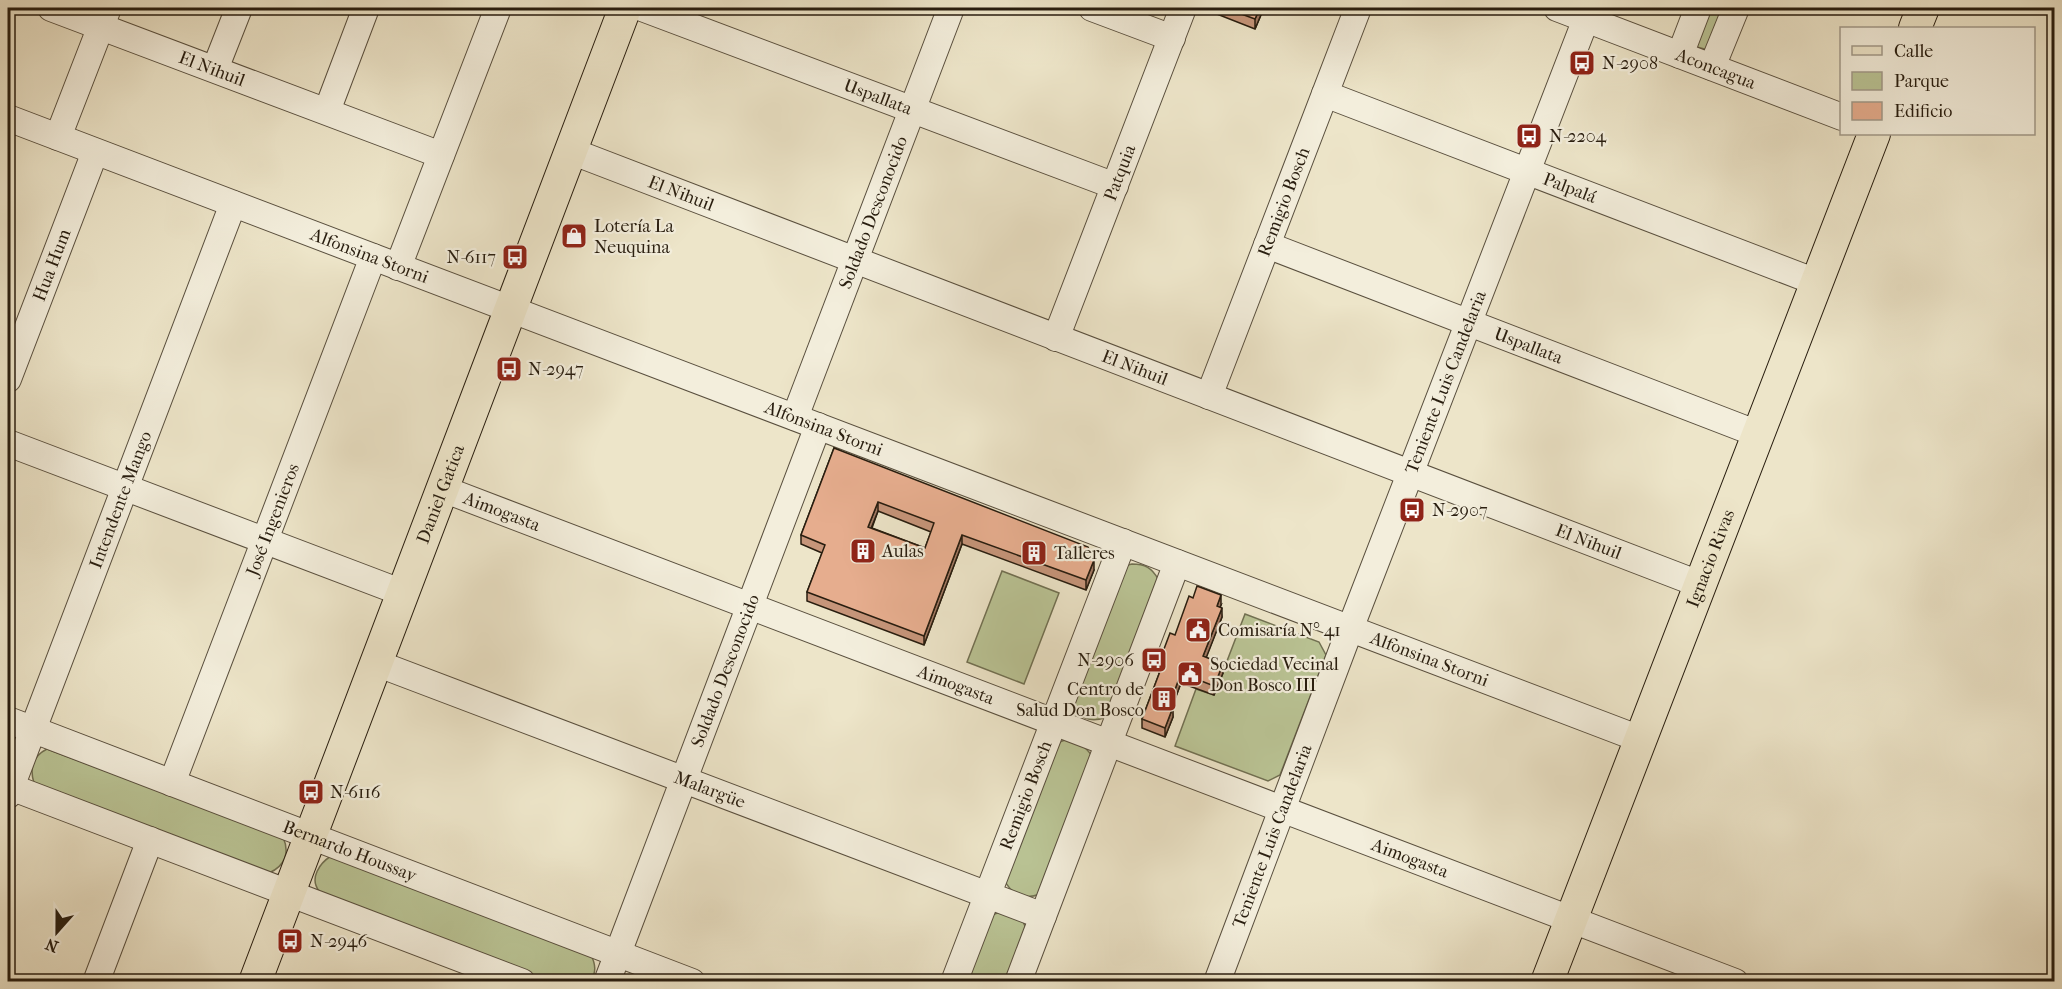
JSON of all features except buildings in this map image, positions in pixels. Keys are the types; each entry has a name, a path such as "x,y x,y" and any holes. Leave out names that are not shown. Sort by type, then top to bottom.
{"main road":[{"name":"Daniel Gatica","path":"255,981 625,8"},
{"path":"1915,27 1923,8"},
{"name":"Ignacio Rivas","path":"1547,981 1874,135"}],"street":[{"name":"El Nihuil","path":"51,8 104,17 215,69 441,155"},
{"path":"215,69 239,8"},
{"path":"327,111 366,8"},
{"path":"398,267 498,8"},
{"name":"Uspallata","path":"642,8 1115,186"},
{"name":"Soldado Desconocido","path":"607,981 750,606 855,260 951,8"},
{"path":"1092,8 1172,38"},
{"name":"Patquia","path":"1056,338 1183,8"},
{"name":"Remigio Bosch","path":"1209,396 1358,8"},
{"name":"Aconcagua","path":"1557,8 1840,116"},
{"path":"1680,55 1698,8"},
{"path":"1712,68 1736,8"},
{"path":"58,137 104,17"},
{"name":"Teniente Luis Candelaria","path":"1217,981 1350,628 1586,19"},
{"name":"Palpalá","path":"1325,94 1816,282"},
{"name":"Alfonsina Storni","path":"8,118 1640,739"},
{"name":"El Nihuil","path":"571,151 1699,584"},
{"name":"Hua Hum","path":"8,379 95,152"},
{"name":"Intendente Mango","path":"8,789 233,204"},
{"name":"Uspallata","path":"1267,245 1758,434"},
{"name":"José Ingenieros","path":"172,783 373,257"},
{"path":"8,443 403,593"},
{"name":"Aimogasta","path":"442,489 1571,918 1693,974 1735,981"},
{"name":"Remigio Bosch","path":"954,981 1123,542"},
{"path":"1018,981 1177,563"},
{"name":"Malargüe","path":"376,663 1043,916"},
{"name":"Bernardo Houssay","path":"8,720 692,981"},
{"path":"8,789 150,840 522,981"},
{"path":"96,981 150,840"}],"green space":[{"path":"1704,8 1731,8 1708,50 1697,47"},
{"path":"1132,564 1148,567 1158,579 1107,717 1095,720 1085,718 1077,712 1071,702 1124,566"},
{"path":"1002,571 1059,593 1024,684 967,662"},
{"path":"1245,614 1319,642 1326,655 1280,775 1268,781 1175,746 1196,689 1214,695"},
{"path":"1065,740 1081,745 1092,756 1040,894 1019,895 1010,889 1004,879 1057,743"},
{"path":"47,749 283,837 286,848 285,858 279,867 269,873 34,783 33,763 38,755"},
{"path":"331,856 591,955 595,968 593,978 591,981 540,981 331,901 320,892 315,881 317,871"},
{"path":"1000,912 1022,920 1026,928 1011,981 960,982 992,915"}],"place":[{"name":"N-2908","path":"1582,63"},
{"name":"N-2204","path":"1529,136"},
{"name":"Lotería La Neuquina","path":"574,236"},
{"name":"N-6117","path":"515,257"},
{"name":"N-2947","path":"509,369"},
{"name":"N-2907","path":"1412,510"},
{"name":"Aulas","path":"863,551"},
{"name":"Talleres","path":"1034,553"},
{"name":"Comisaría N° 41","path":"1198,630"},
{"name":"N-2906","path":"1154,660"},
{"name":"Sociedad Vecinal Don Bosco III","path":"1190,674"},
{"name":"Centro de Salud Don Bosco","path":"1164,699"},
{"name":"N-6116","path":"311,792"},
{"name":"N-2946","path":"290,941"}]}
